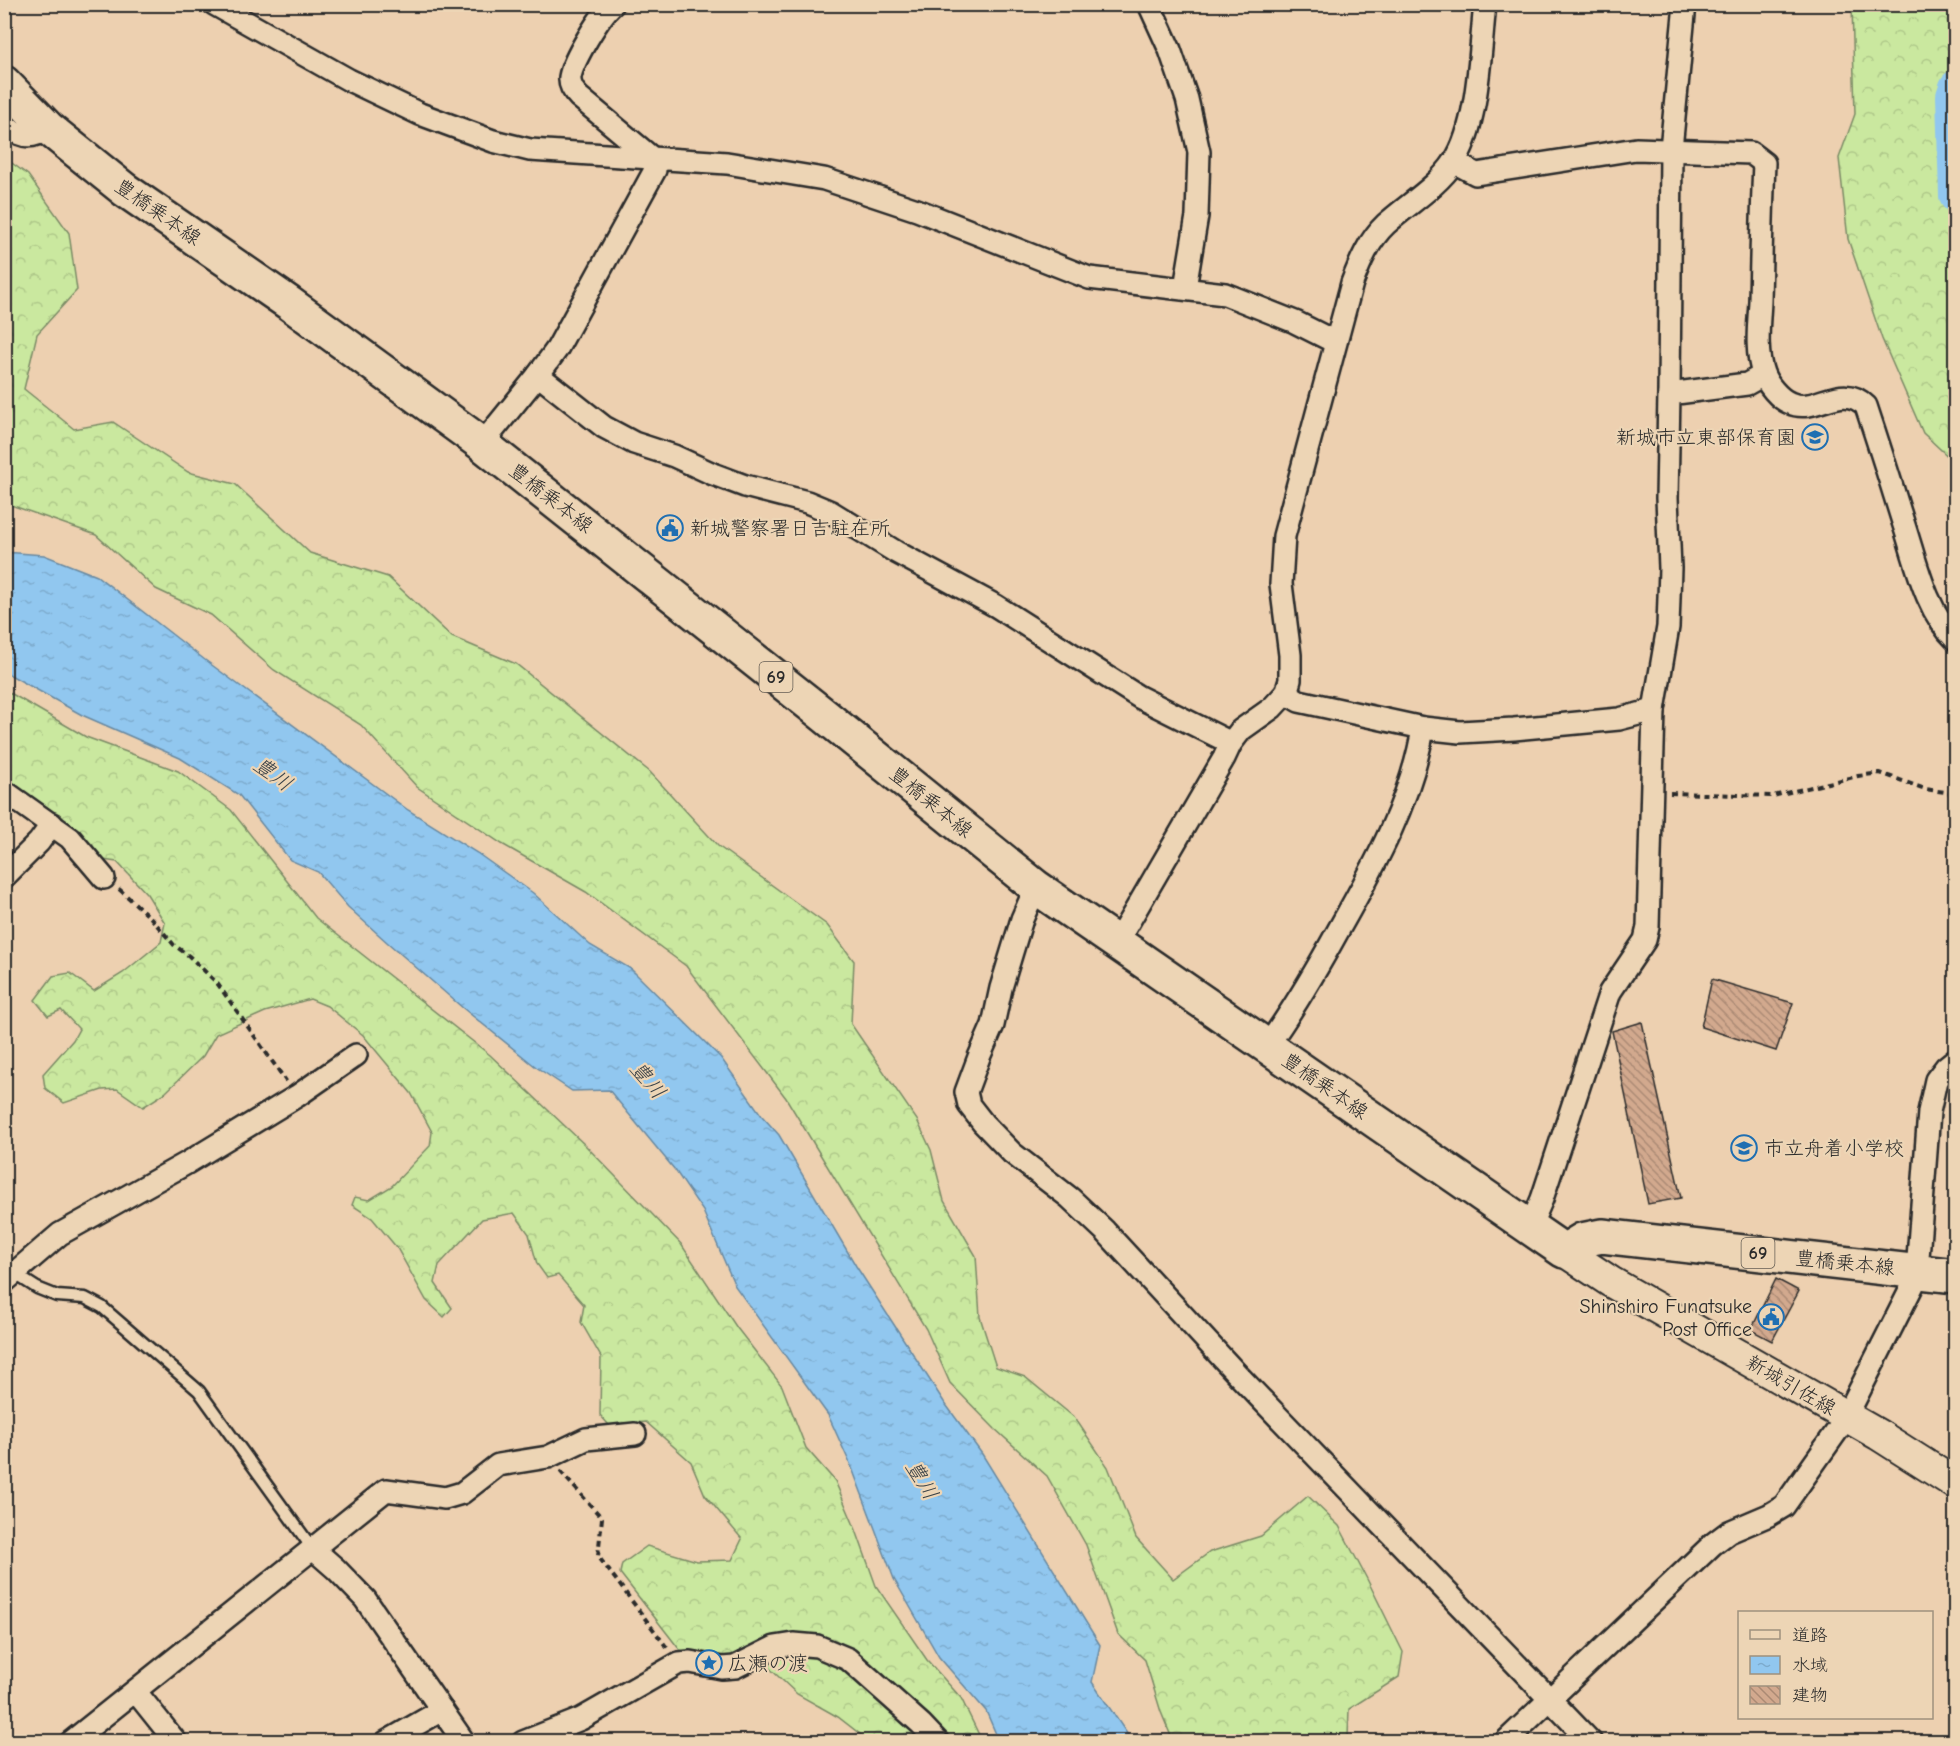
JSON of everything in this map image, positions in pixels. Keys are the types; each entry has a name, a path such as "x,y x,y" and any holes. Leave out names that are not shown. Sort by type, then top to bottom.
{"main road":[{"name":"豊橋乗本線","path":"4,83 48,128 125,190 289,303 482,444 829,719 1036,887 1564,1251 1582,1240 1602,1236 1956,1276"},
{"name":"新城引佐線","path":"1564,1251 1611,1282 1846,1416 1956,1484"}],"street":[{"path":"214,4 349,80 420,114 493,141 530,150 727,163 824,179 917,210 1089,278 1225,294 1295,322 1335,342"},
{"path":"482,444 557,350 655,170 652,158 579,98 573,90 570,78 589,33 613,4"},
{"path":"1149,4 1170,50 1187,99 1199,152 1197,216 1185,288"},
{"path":"1117,942 1231,743 1241,730 1272,708 1286,693 1290,680 1290,655 1281,584 1284,536 1352,283 1364,253 1384,226 1437,181 1454,162 1464,141 1471,117 1485,4"},
{"path":"1530,1227 1542,1199 1610,992 1645,940 1648,927 1654,710 1668,627 1670,568 1667,498 1671,149 1685,4"},
{"path":"4,126 26,137 36,136 48,128"},
{"path":"1454,162 1476,174 1636,149 1671,149 1751,153 1764,163 1759,338 1763,375 1773,389 1788,403 1801,406 1845,395 1859,398 1866,406 1922,581 1935,611 1948,633 1956,640"},
{"path":"538,375 604,427 634,443 674,456 745,486 807,502 831,512 896,552 996,606 1139,697 1231,743"},
{"path":"1669,394 1748,384 1763,375"},
{"path":"1286,693 1299,701 1423,728 1460,732 1619,719 1654,710"},
{"path":"1267,1046 1313,975 1363,886 1396,816 1419,757 1423,728"},
{"path":"4,791 70,838 104,878"},
{"path":"4,877 39,842 52,824"},
{"path":"1036,887 1022,919 1001,988 993,1026 966,1092 969,1105 982,1123 1012,1152 1070,1198 1105,1231 1246,1383 1591,1742"},
{"path":"7,1274 60,1234 187,1163 297,1096 356,1055"},
{"path":"1505,1742 1713,1544 1730,1532 1784,1506 1846,1416 1914,1283 1917,1271 1929,1112 1936,1080 1956,1059"},
{"path":"71,1742 386,1490 445,1498 462,1492 498,1465 548,1457 586,1439 635,1434"},
{"path":"312,1548 365,1599 464,1742"},
{"path":"523,1742 581,1719 679,1663 690,1662 722,1668 729,1667 775,1647 794,1644 817,1646 848,1659 938,1742"},
{"path":"136,1692 176,1742"},
{"path":"386,1742 442,1710"}],"lane":[{"path":"7,1274 57,1296 86,1298 102,1307 199,1391 312,1548"}],"path":[{"path":"1652,792 1773,796 1858,776 1881,773 1924,789 1953,792 1956,809"},
{"path":"104,878 127,894 174,945 189,956 217,984 297,1096"},
{"path":"548,1457 602,1518 598,1556 679,1663"}],"green space":[{"path":"1852,5 1955,5 1955,463 1923,433 1882,339 1848,239 1839,158 1855,114"},
{"path":"5,158 28,175 69,233 77,290 37,334 24,389 74,429 113,422 188,472 235,484 310,553 388,577 452,637 516,664 650,772 718,846 827,925 854,961 851,1024 917,1120 931,1150 944,1201 976,1256 980,1317 996,1367 1025,1377 1075,1418 1108,1467 1136,1538 1173,1579 1210,1552 1261,1536 1308,1496 1339,1526 1403,1652 1399,1677 1349,1709 1348,1737 1350,1741 1173,1741 1161,1712 1145,1660 1118,1634 1086,1545 1047,1476 995,1429 950,1383 926,1329 786,1098 686,966 586,892 502,844 417,787 361,725 274,670 211,615 156,589 96,535 5,503 4,241 11,235 5,221"},
{"path":"5,690 86,737 178,771 231,810 316,918 490,1055 586,1146 681,1244 737,1328 782,1386 806,1448 835,1481 876,1586 927,1660 961,1698 982,1741 869,1741 838,1717 797,1694 764,1663 693,1655 680,1650 620,1573 622,1564 647,1546 697,1561 732,1560 742,1539 705,1495 691,1462 646,1422 609,1425 600,1415 601,1357 581,1322 584,1305 558,1275 547,1278 537,1264 529,1234 514,1213 482,1219 439,1265 435,1283 452,1308 444,1317 426,1300 397,1248 372,1218 352,1205 355,1197 369,1200 392,1186 430,1146 432,1132 411,1093 363,1035 327,1006 310,999 265,1012 216,1034 203,1056 165,1093 143,1107 117,1089 102,1090 64,1103 45,1088 43,1074 73,1040 79,1029 61,1010 48,1016 35,1000 53,976 70,973 94,991 123,973 161,942 165,923 147,894 117,862 103,860 78,832 5,784"}],"water":[{"name":"豊川","path":"4,552 44,555 97,576 205,660 408,810 477,853 533,893 590,945 631,969 721,1058 762,1116 779,1135 856,1266 944,1402 982,1454 1100,1645 1092,1682 1132,1741 999,1741 986,1711 939,1657 894,1579 852,1468 828,1415 735,1286 703,1211 675,1170 609,1090 572,1091 536,1067 388,943 348,907 318,872 290,860 239,795 180,758 82,715 5,672"}],"building":[{"path":"1712,979 1793,1003 1776,1051 1701,1027"},
{"path":"1642,1022 1681,1198 1648,1204 1612,1031"},
{"path":"1776,1279 1799,1291 1772,1341 1751,1330"}],"waterway":[{"path":"1956,87 1953,96 1956,196"}],"place":[{"name":"新城市立東部保育園","path":"1815,437"},
{"name":"新城警察署日吉駐在所","path":"670,528"},
{"name":"市立舟着小学校","path":"1744,1148"},
{"name":"Shinshiro Funatsuke Post Office","path":"1771,1317"},
{"name":"広瀬の渡","path":"709,1663"}]}
